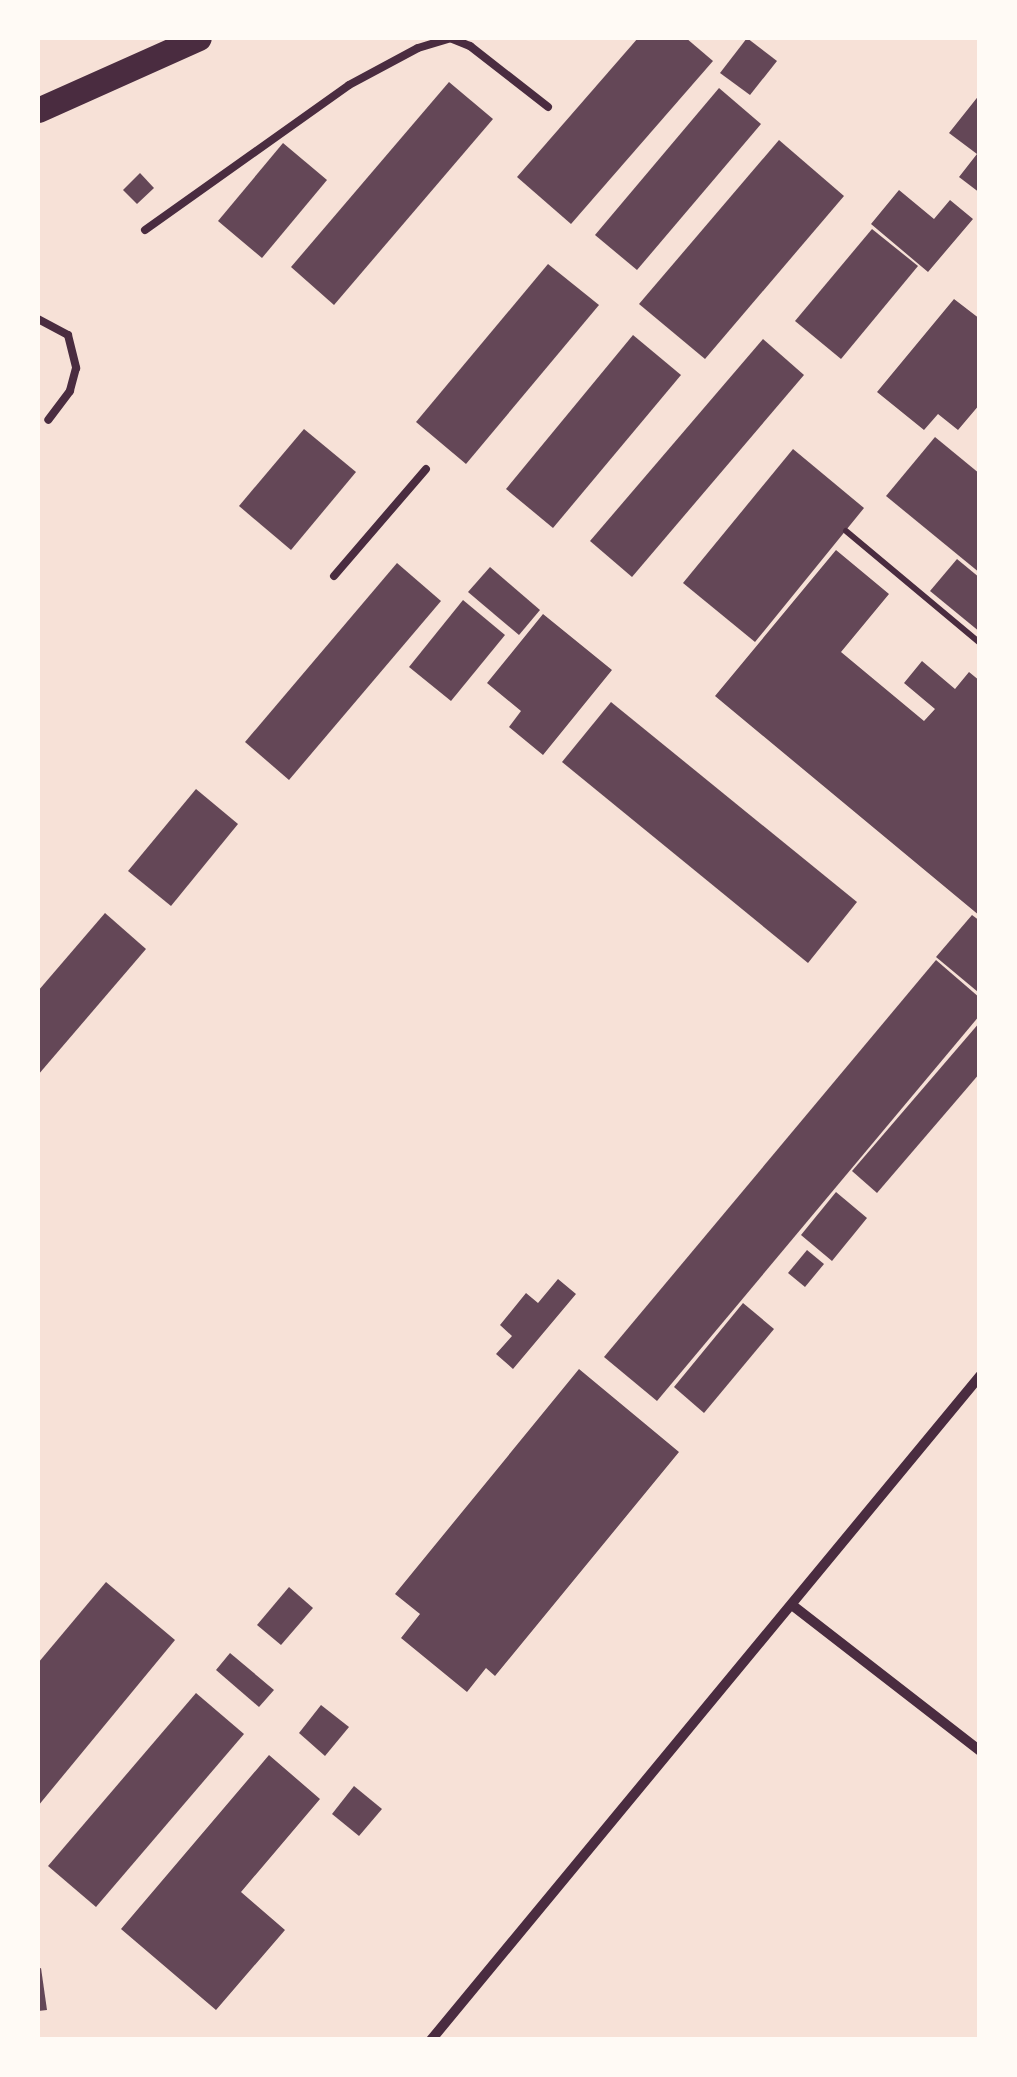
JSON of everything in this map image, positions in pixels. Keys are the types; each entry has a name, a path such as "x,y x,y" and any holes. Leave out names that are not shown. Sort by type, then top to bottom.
{"main road":[{"path":"38,110 199,38"}],"street":[{"path":"431,2040 980,1376"},
{"path":"792,1605 980,1751"}],"lane":[{"path":"145,230 350,85 418,48 450,38 470,46 548,107"},
{"path":"38,319 68,335 76,368 70,390 48,420"},
{"path":"334,576 426,469"}],"path":[{"path":"846,530 980,643"}],"building":[{"path":"638,38 686,38 713,61 571,224 517,177"},
{"path":"747,38 777,61 750,95 720,73"},
{"path":"449,82 493,119 334,305 291,267"},
{"path":"719,88 761,124 637,270 595,235"},
{"path":"980,94 980,193 959,177 977,154 949,133"},
{"path":"779,140 844,196 705,359 639,304"},
{"path":"283,143 327,180 262,258 218,221"},
{"path":"140,173 154,188 137,204 123,190"},
{"path":"899,190 934,219 950,200 973,219 928,272 871,224"},
{"path":"872,229 918,266 841,359 795,321"},
{"path":"548,264 599,305 466,464 416,422"},
{"path":"954,299 980,319 980,404 958,430 938,414 924,430 877,392"},
{"path":"633,335 681,375 553,528 506,489"},
{"path":"763,339 804,375 632,577 590,541"},
{"path":"304,429 356,472 291,550 239,506"},
{"path":"935,437 980,474 980,573 886,496"},
{"path":"793,449 864,508 755,642 683,583"},
{"path":"836,550 889,594 841,652 924,721 935,709 904,683 922,661 955,689 969,672 980,681 980,916 715,696"},
{"path":"957,559 980,578 980,632 930,591"},
{"path":"397,563 441,601 289,780 245,742"},
{"path":"490,567 540,610 519,635 468,592"},
{"path":"463,600 505,635 451,701 409,667"},
{"path":"543,614 612,670 543,755 509,727 521,711 487,683"},
{"path":"611,702 857,902 808,963 562,762"},
{"path":"196,789 238,824 171,906 128,871"},
{"path":"105,913 146,949 38,1075 38,991"},
{"path":"972,915 980,921 978,992 936,957"},
{"path":"936,960 980,998 980,1015 657,1401 604,1357"},
{"path":"980,1022 980,1073 877,1193 852,1171"},
{"path":"836,1192 867,1218 832,1261 801,1235"},
{"path":"807,1250 824,1264 805,1287 788,1273"},
{"path":"558,1279 576,1294 513,1369 496,1354 512,1336 500,1325 526,1293 538,1303"},
{"path":"743,1303 774,1329 704,1413 674,1387"},
{"path":"579,1369 679,1452 495,1676 486,1668 467,1692 401,1638 420,1614 395,1594"},
{"path":"106,1582 175,1640 38,1806 38,1663"},
{"path":"289,1587 313,1608 281,1645 257,1625"},
{"path":"230,1653 274,1690 259,1707 216,1670"},
{"path":"196,1693 244,1734 96,1907 48,1866"},
{"path":"321,1705 349,1727 325,1756 299,1733"},
{"path":"269,1755 320,1799 241,1892 285,1930 216,2010 121,1929"},
{"path":"354,1786 382,1809 359,1836 332,1814"},
{"path":"41,1968 47,2010 38,2011 38,1969"}]}
